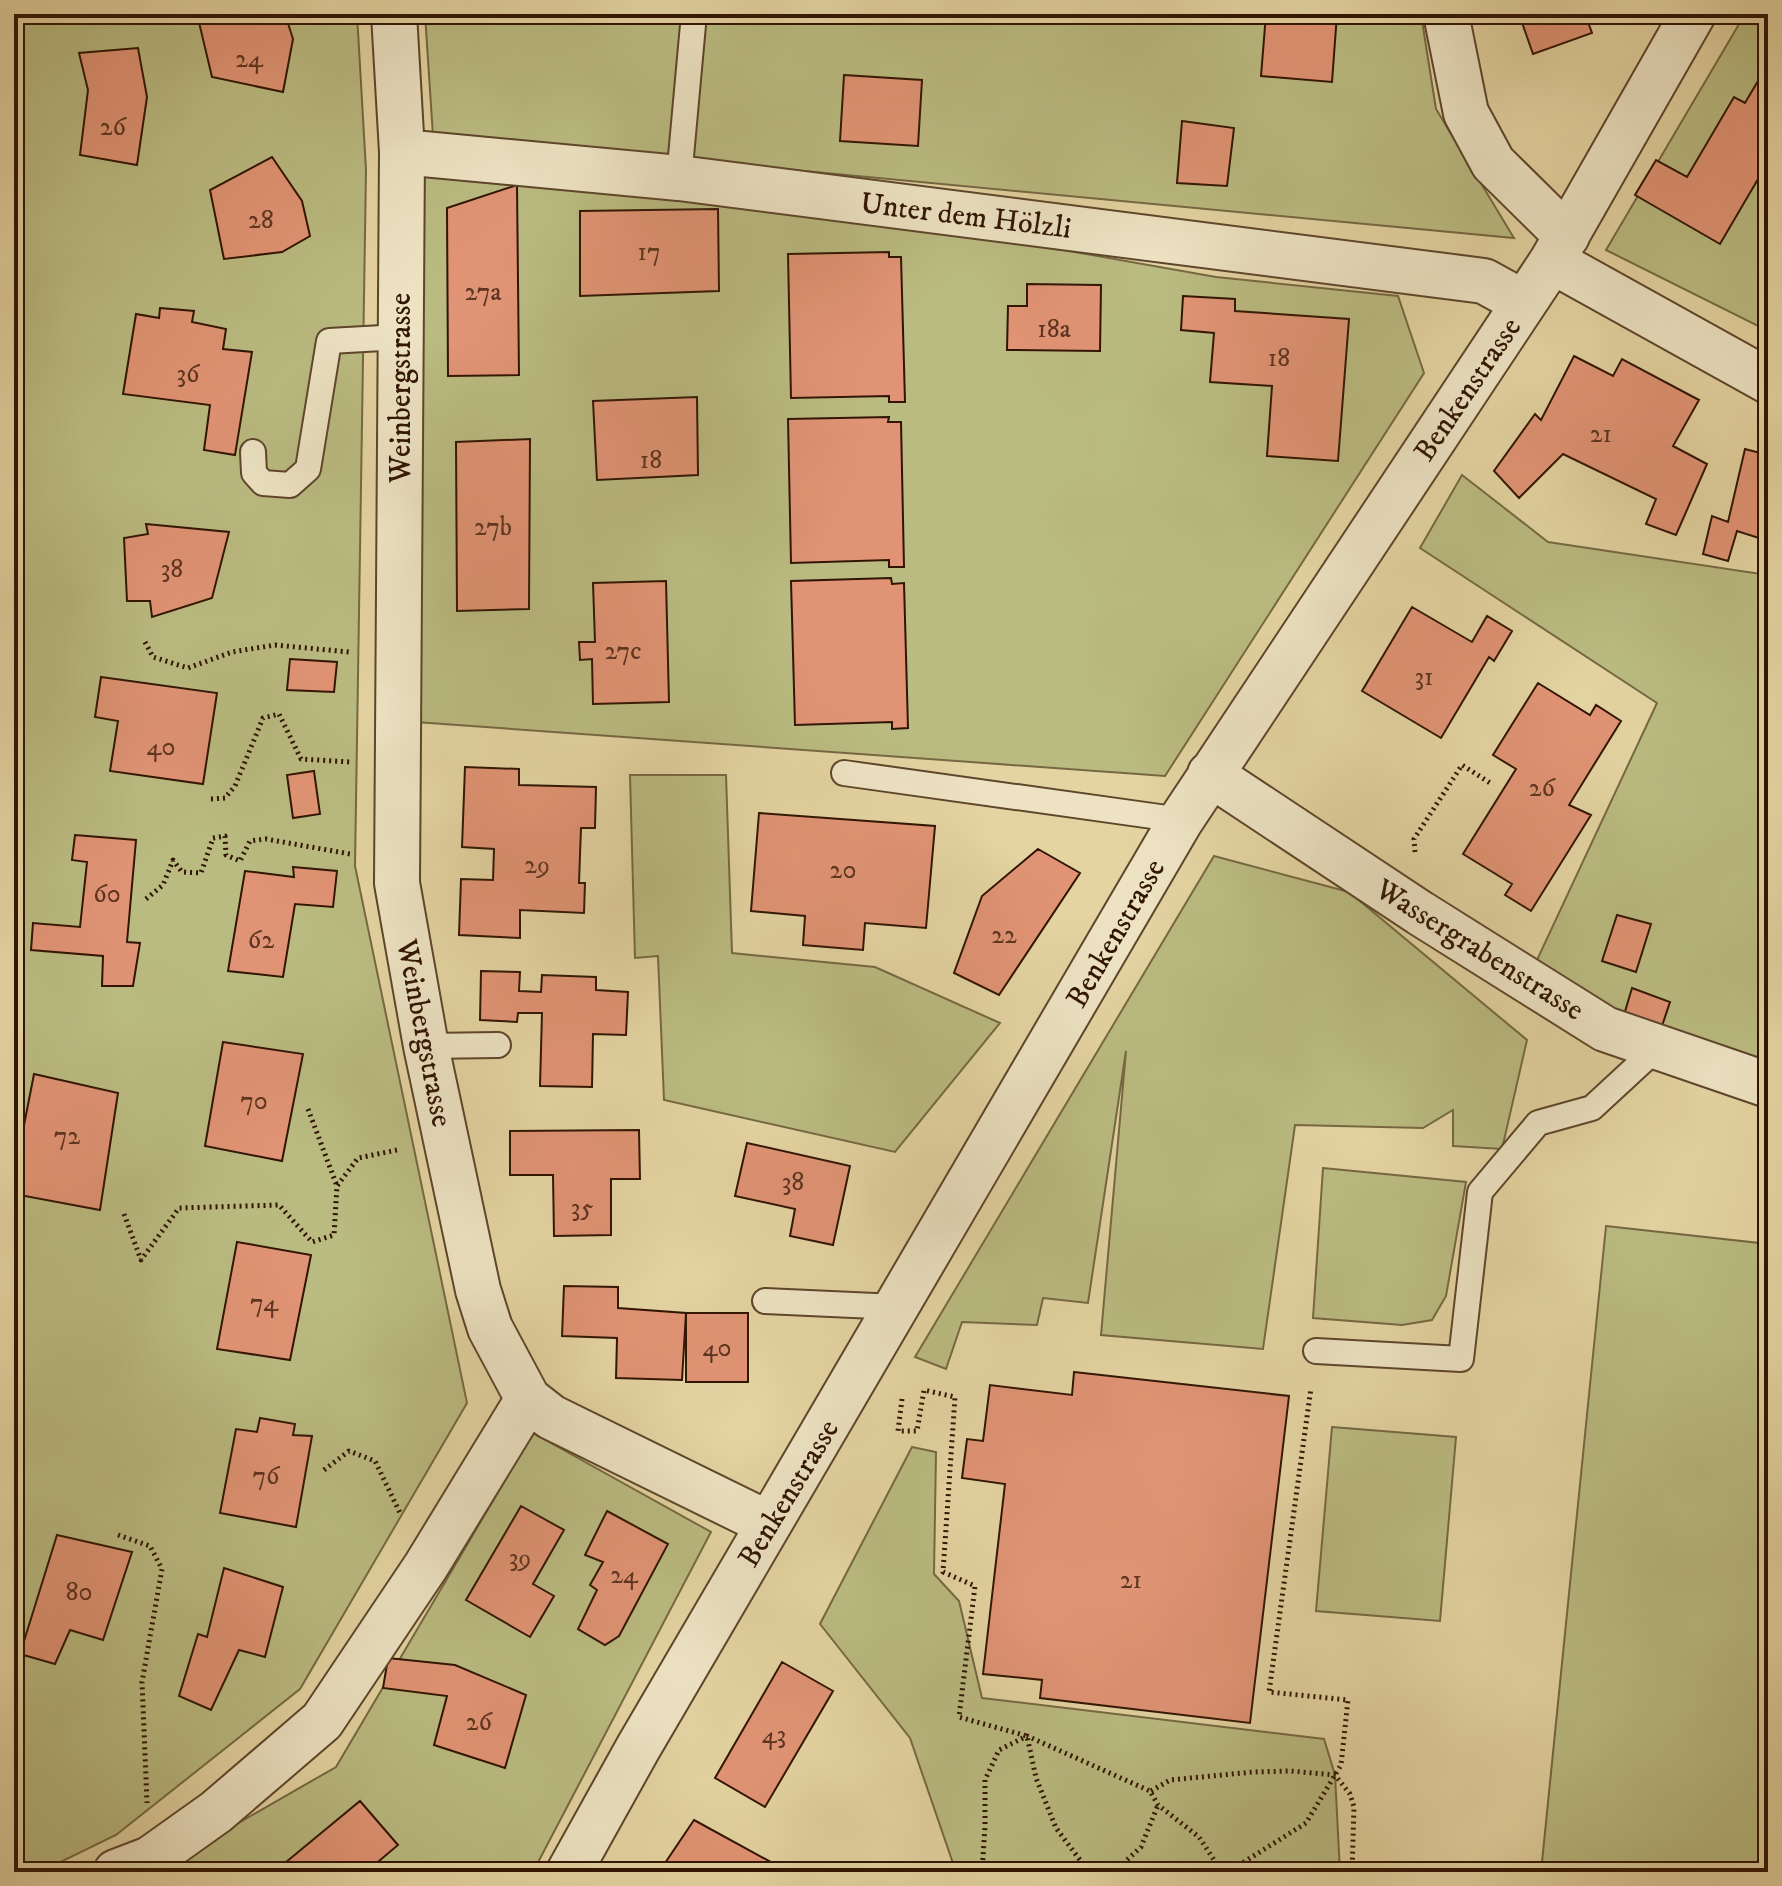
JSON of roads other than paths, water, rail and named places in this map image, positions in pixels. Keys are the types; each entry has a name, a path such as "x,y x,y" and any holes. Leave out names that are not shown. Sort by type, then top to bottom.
{"street":[{"name":"Weinbergstrasse","path":"394,14 402,152 397,883 426,1046 478,1290 490,1328 528,1399"},
{"path":"1446,14 1466,113 1493,163 1559,248 1768,381"},
{"name":"Benkenstrasse","path":"569,1872 638,1748 1181,820 1559,248 1693,14"},
{"name":"Unter dem Hölzli","path":"402,152 679,178 1484,281 1524,303"},
{"name":"Wassergrabenstrasse","path":"1210,774 1420,913 1605,1029 1768,1085"},
{"path":"133,1865 216,1812 322,1721 426,1566 528,1399 551,1417 769,1524"}],"lane":[{"path":"679,178 694,14"},
{"path":"253,452 254,473 263,483 290,485 308,469 329,341 401,337"},
{"path":"844,773 1181,820"},
{"path":"426,1046 498,1045"},
{"path":"1316,1351 1461,1359 1480,1192 1538,1123 1592,1108 1658,1047"},
{"path":"765,1301 897,1307"}]}
